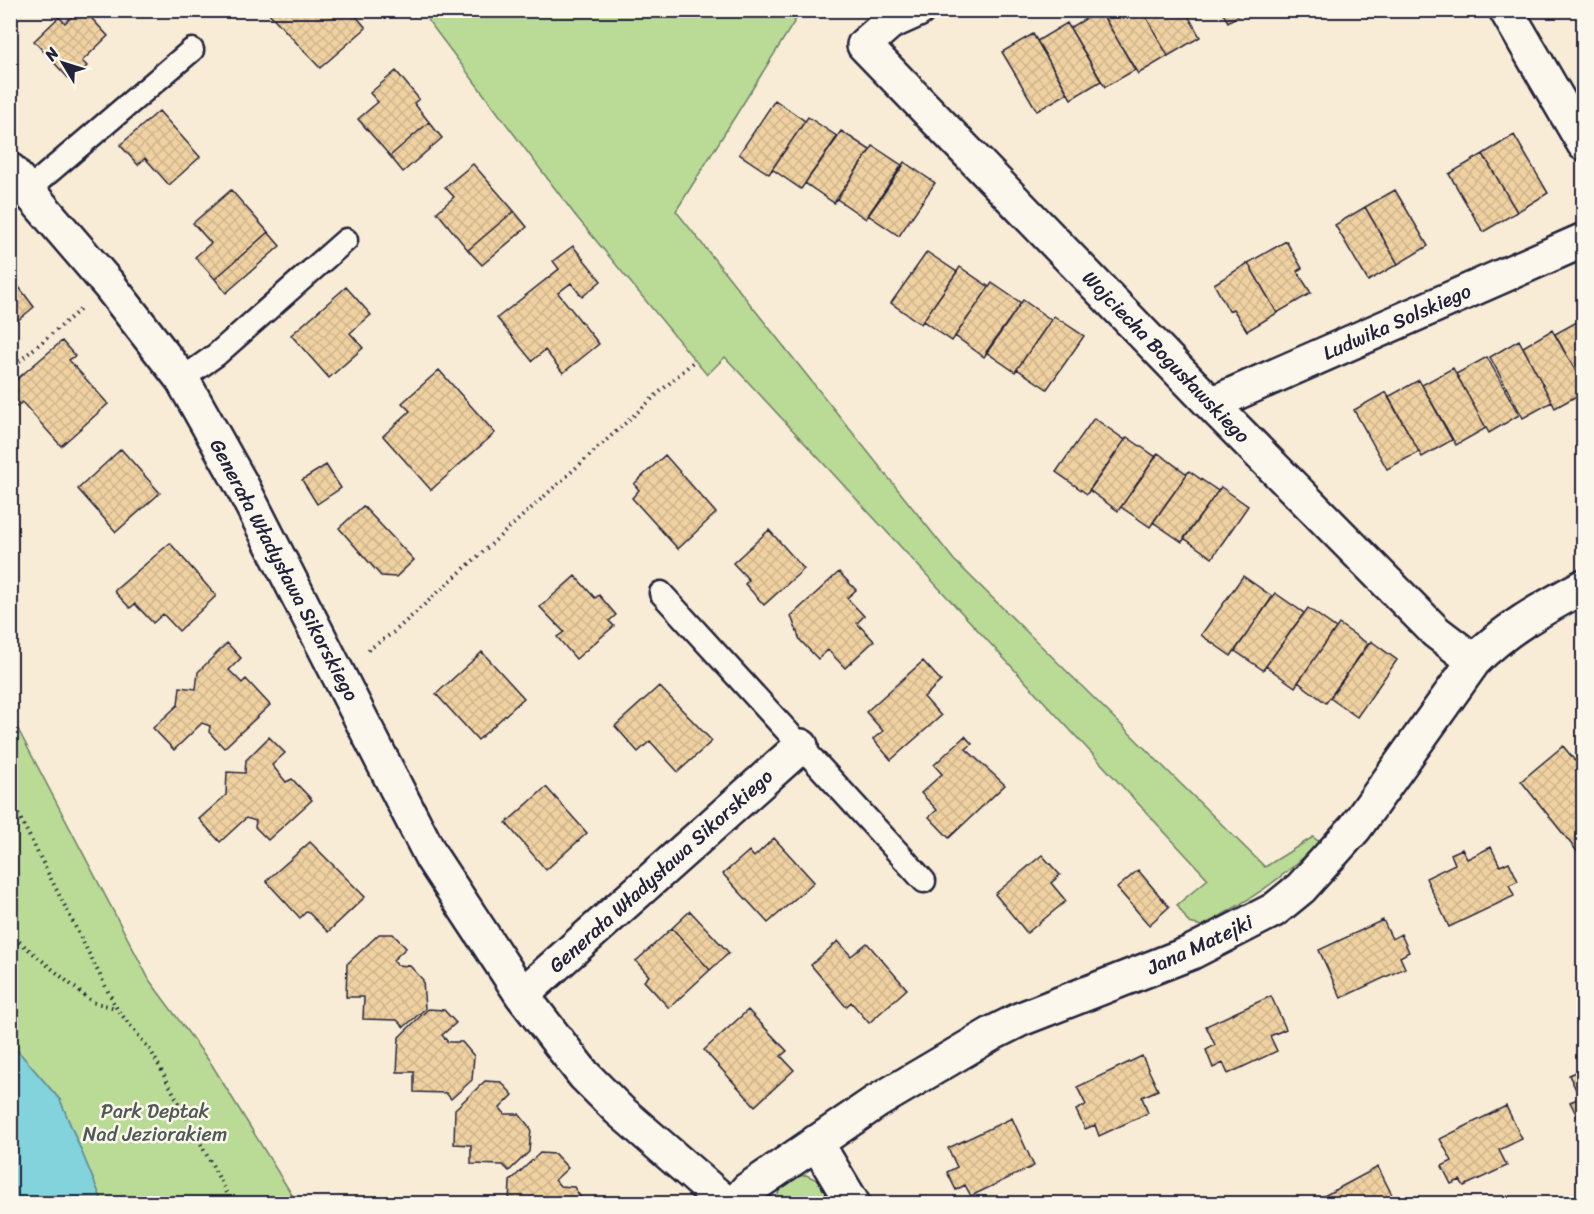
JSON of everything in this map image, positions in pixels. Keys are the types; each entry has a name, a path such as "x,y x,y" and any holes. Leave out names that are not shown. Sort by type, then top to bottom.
{"street":[{"name":"Wojciecha Bogusławskiego","path":"918,10 889,23 864,45 1211,404 1436,632 1474,661"},
{"path":"1506,10 1584,144"},
{"name":"Generała Władysława Sikorskiego","path":"19,180 109,285 182,380 241,483 432,858 522,995 584,1075 619,1110 727,1203"},
{"name":"Ludwika Solskiego","path":"1211,404 1584,240"},
{"name":"Jana Matejki","path":"735,1203 747,1190 876,1102 1002,1028 1190,953 1274,910 1301,888 1355,828 1474,661 1496,639 1527,617 1584,586"},
{"name":"Generała Władysława Sikorskiego","path":"522,995 801,746"},
{"path":"816,1142 853,1203"}],"lane":[{"path":"19,180 192,50"},
{"path":"182,380 216,355 346,240"},
{"path":"661,593 924,881"}],"path":[{"path":"10,369 86,304"},
{"path":"337,669 394,632 693,362"},
{"path":"10,798 117,1009 151,1051 233,1203"},
{"path":"10,934 92,1002 117,1009"}],"green space":[{"path":"421,11 801,11 676,211 954,560 1265,867 1313,837 1319,842 1292,867 1249,899 1202,926 1189,923 1177,905 1208,879 725,357 707,375 575,215"},
{"name":"Park Deptak Nad Jeziorakiem","path":"10,714 150,981 212,1065 297,1203 103,1203 60,1100 11,1043"},
{"path":"806,1175 824,1183 841,1204 776,1204 781,1187 785,1183"}],"water":[{"path":"11,1043 60,1100 103,1203 11,1203"}],"building":[{"path":"79,10 84,10 108,36 82,61 87,66 71,81 34,41 59,17 65,23"},
{"path":"266,10 351,10 366,28 320,68"},
{"path":"1100,10 1135,70 1105,87 1070,28"},
{"path":"1112,10 1142,10 1168,56 1138,74 1103,16"},
{"path":"1142,10 1185,10 1200,37 1168,56"},
{"path":"1221,10 1247,10 1228,22"},
{"path":"1067,23 1101,81 1071,99 1037,41"},
{"path":"1033,34 1068,93 1037,111 1002,52"},
{"path":"396,71 419,99 414,103 429,122 390,156 358,119 378,102 370,93"},
{"path":"775,100 805,121 769,174 739,154"},
{"path":"159,111 200,157 169,185 145,158 138,165 120,145"},
{"path":"808,117 838,137 801,189 772,169"},
{"path":"429,122 442,138 403,172 390,156"},
{"path":"841,131 870,150 834,203 805,183"},
{"path":"1514,135 1548,193 1517,212 1483,154"},
{"path":"873,146 903,166 866,219 837,199"},
{"path":"1483,154 1517,212 1483,232 1449,174"},
{"path":"904,162 935,183 899,236 868,215"},
{"path":"473,164 514,211 468,250 437,212 454,197 445,187"},
{"path":"231,190 268,232 215,279 195,257 211,243 193,223"},
{"path":"1395,190 1428,246 1398,264 1365,207"},
{"path":"1365,207 1398,264 1368,281 1335,225"},
{"path":"514,211 527,227 482,265 468,250"},
{"path":"268,232 280,246 226,293 215,279"},
{"path":"1286,241 1302,268 1297,271 1311,293 1277,313 1248,263"},
{"path":"573,246 601,281 582,297 571,283 558,293 599,344 563,373 545,350 532,361 497,318 559,269 553,261"},
{"path":"927,252 957,272 921,324 891,303"},
{"path":"1248,263 1277,313 1247,331 1233,309 1229,311 1214,284"},
{"path":"960,267 989,287 952,341 923,321"},
{"path":"10,275 34,307 10,327"},
{"path":"992,283 1021,303 984,357 955,336"},
{"path":"346,287 371,315 350,333 363,348 329,378 291,335"},
{"path":"1023,300 1051,320 1015,372 986,352"},
{"path":"1054,316 1084,336 1047,389 1017,369"},
{"path":"1584,318 1584,386 1555,334"},
{"path":"1552,330 1584,386 1584,392 1555,408 1523,347"},
{"path":"1519,340 1552,402 1523,418 1490,357"},
{"path":"62,341 75,356 69,360 108,404 61,446 22,402 17,407 10,399 10,385"},
{"path":"1487,357 1519,415 1489,433 1456,374"},
{"path":"1453,368 1486,428 1456,445 1422,385"},
{"path":"439,370 495,433 431,490 383,436 410,411 402,403"},
{"path":"1419,380 1452,440 1422,457 1388,397"},
{"path":"1386,392 1419,452 1387,469 1354,410"},
{"path":"1094,418 1125,440 1087,494 1056,472"},
{"path":"1127,437 1156,457 1118,511 1089,490"},
{"path":"121,449 160,493 116,532 78,489"},
{"path":"1158,453 1187,474 1150,527 1121,507"},
{"path":"665,455 716,513 678,549 632,498 639,490 634,484"},
{"path":"326,465 341,488 317,504 302,480"},
{"path":"1189,471 1218,491 1182,542 1153,522"},
{"path":"1221,487 1248,506 1212,558 1184,538"},
{"path":"363,506 414,560 396,577 381,576 339,528"},
{"path":"769,530 804,569 764,605 745,584 749,580 733,563"},
{"path":"170,543 216,596 179,631 163,614 153,623 135,604 130,608 114,591"},
{"path":"839,572 856,590 847,598 864,616 857,623 874,641 845,668 828,650 818,659 800,640 791,616"},
{"path":"575,576 595,598 599,595 616,615 609,621 614,626 576,659 557,637 564,632 540,607"},
{"path":"1243,576 1273,597 1231,656 1201,635"},
{"path":"1275,593 1304,613 1263,670 1235,651"},
{"path":"1308,608 1336,628 1295,687 1266,666"},
{"path":"1339,624 1368,644 1326,703 1298,682"},
{"path":"1371,641 1397,660 1357,717 1330,698"},
{"path":"227,643 241,658 229,670 242,683 246,679 270,705 224,748 209,732 210,726 202,723 174,750 153,728 178,705 180,687 196,689 198,672"},
{"path":"482,652 524,698 478,740 436,694"},
{"path":"923,661 941,681 924,697 941,716 891,760 873,739 883,731 866,712"},
{"path":"659,686 712,741 678,772 650,741 638,752 615,726"},
{"path":"965,736 972,744 966,749 1005,785 949,838 929,817 937,810 921,793 942,774 934,765"},
{"path":"269,737 285,753 272,765 286,782 292,779 312,800 268,840 255,827 256,821 246,818 220,842 199,819 226,795 227,772 245,773 246,760"},
{"path":"1563,746 1584,772 1584,860 1521,781"},
{"path":"546,787 587,833 546,870 506,823"},
{"path":"774,838 814,882 768,923 723,874 749,851 754,857"},
{"path":"310,842 365,897 328,932 307,911 300,918 266,881"},
{"path":"1491,847 1500,866 1509,862 1518,881 1509,885 1514,896 1449,927 1426,878 1455,864 1451,854 1462,849 1467,859"},
{"path":"1042,855 1060,875 1051,883 1066,901 1027,933 995,894"},
{"path":"1138,870 1169,907 1149,925 1117,888"},
{"path":"690,911 729,953 710,970 672,928"},
{"path":"1383,920 1392,939 1401,934 1409,952 1400,957 1405,968 1341,998 1319,950"},
{"path":"672,928 710,970 669,1008 644,981 649,976 636,961"},
{"path":"379,934 393,934 406,948 393,960 397,965 410,966 423,980 425,1009 404,1027 397,1020 363,1019 364,997 346,997 347,964"},
{"path":"838,941 851,956 867,943 907,989 869,1023 851,1002 846,1007 811,965"},
{"path":"1271,996 1286,1029 1270,1036 1277,1051 1228,1074 1223,1063 1213,1068 1206,1050 1215,1045 1206,1026"},
{"path":"428,1009 444,1010 456,1023 442,1035 448,1042 462,1042 474,1056 472,1080 451,1099 446,1093 414,1092 414,1072 397,1072 399,1037"},
{"path":"748,1010 787,1051 781,1056 794,1070 755,1106 704,1050"},
{"path":"1142,1056 1158,1090 1142,1097 1148,1113 1099,1136 1095,1125 1085,1129 1076,1110 1086,1105 1077,1087"},
{"path":"1584,1068 1584,1118 1579,1120 1570,1102 1580,1098 1569,1075"},
{"path":"485,1081 501,1082 513,1095 500,1108 505,1114 519,1114 531,1129 529,1152 509,1171 503,1165 471,1164 471,1145 454,1144 455,1109"},
{"path":"1506,1106 1522,1139 1499,1150 1507,1166 1464,1186 1460,1180 1451,1184 1442,1166 1452,1161 1440,1139"},
{"path":"1012,1118 1034,1166 971,1196 965,1185 956,1190 947,1172 957,1167 948,1148"},
{"path":"540,1153 555,1154 568,1168 555,1180 560,1186 574,1187 585,1204 509,1204 510,1181"},
{"path":"1378,1167 1395,1201 1390,1204 1309,1204"}]}
